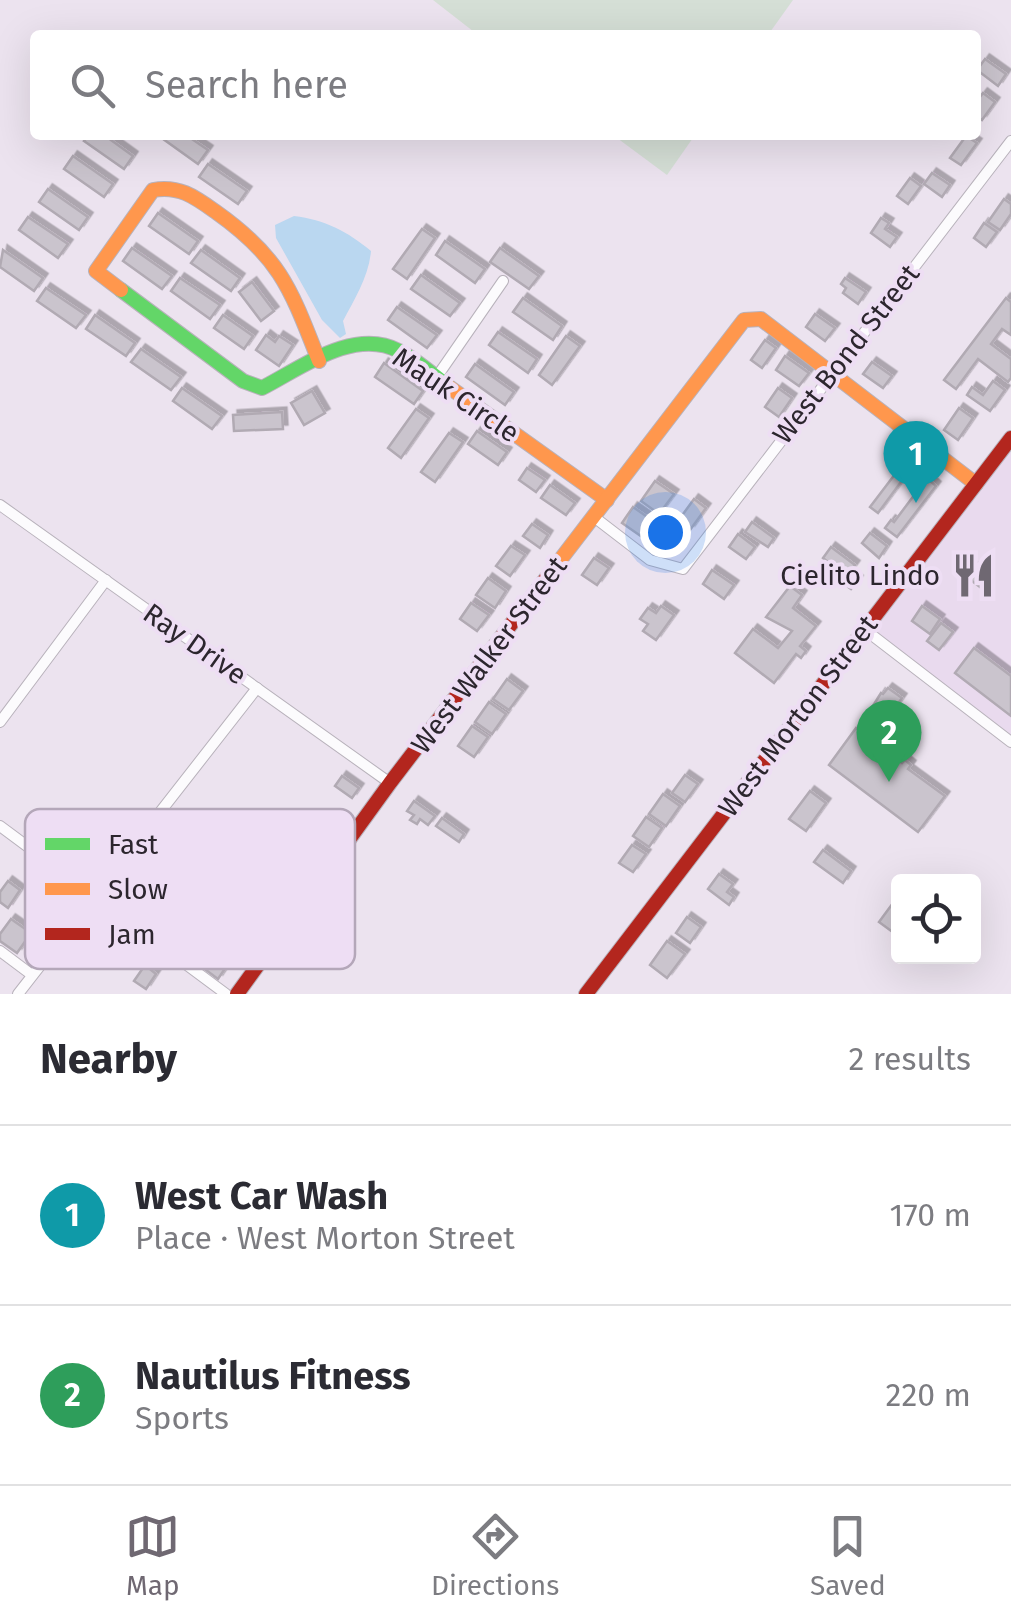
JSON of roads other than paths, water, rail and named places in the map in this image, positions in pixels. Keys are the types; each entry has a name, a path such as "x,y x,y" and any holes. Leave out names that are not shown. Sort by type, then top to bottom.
{"street":[{"name":"West Bond Street","path":"594,517 650,560 683,568 1011,141"},
{"name":"Mauk Circle","path":"319,361 288,284 271,258 246,234 182,188 153,190 96,271 243,382 262,388 355,344 376,342 399,351 606,500"},
{"path":"436,378 502,281"},
{"name":"West Walker Street","path":"355,832 744,320 761,319 831,373"},
{"path":"831,373 976,484"},
{"name":"West Morton Street","path":"586,994 1011,438"},
{"name":"Ray Drive","path":"0,505 390,783"},
{"path":"0,722 106,580"},
{"path":"864,629 1011,742"},
{"path":"161,809 257,688"},
{"path":"0,826 25,845"},
{"path":"0,951 32,975"},
{"path":"18,994 37,969"},
{"path":"191,969 226,994"},
{"name":"West Walker Street","path":"238,994 256,969"}],"water":[{"path":"294,216 335,228 371,251 364,279 343,321 346,334 340,338 322,320 276,238 275,225"}],"place":[{"name":"West Car Wash","path":"916,503"},
{"name":"Cielito Lindo","path":"973,575"},
{"name":"Nautilus Fitness","path":"889,782"}]}
